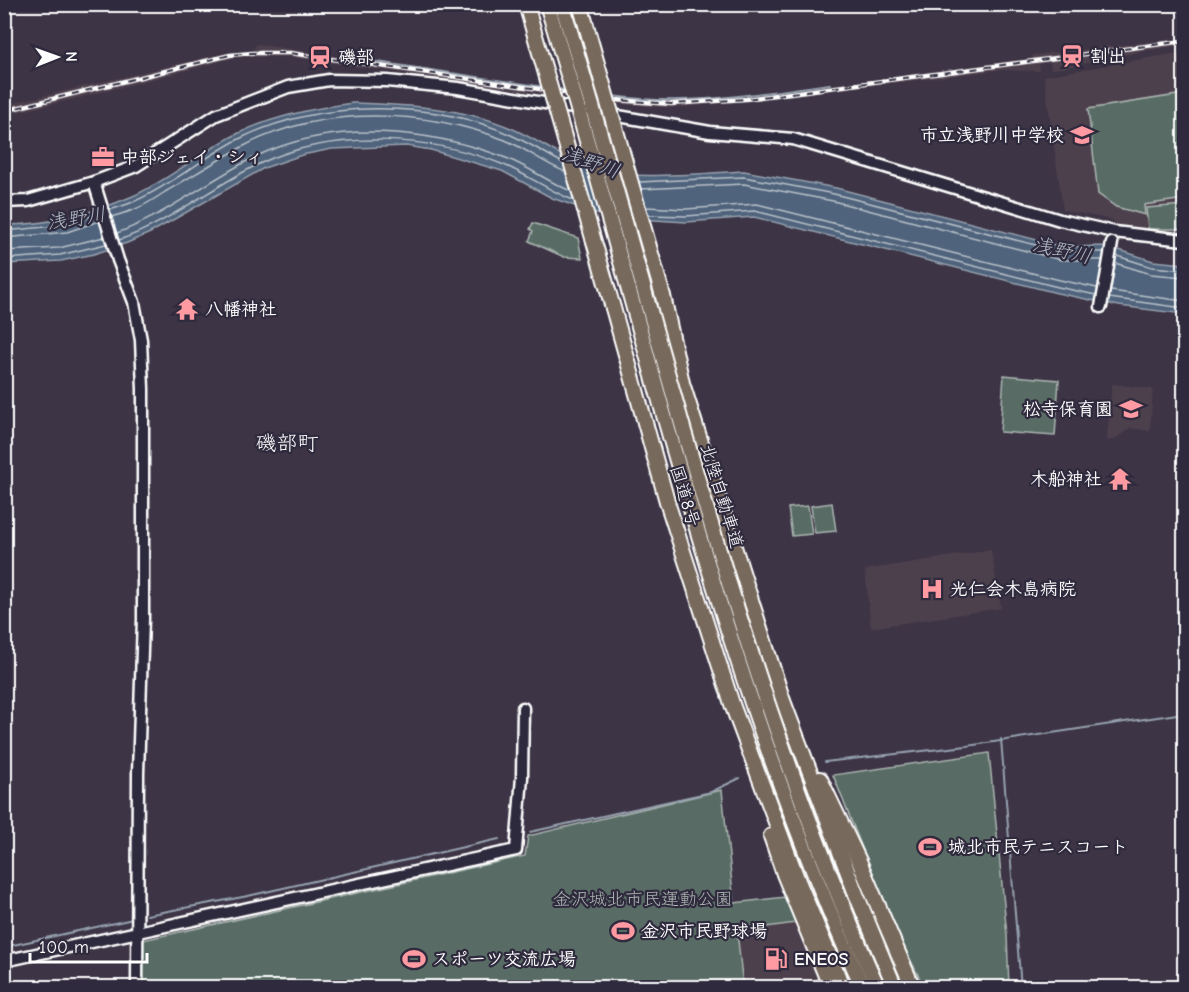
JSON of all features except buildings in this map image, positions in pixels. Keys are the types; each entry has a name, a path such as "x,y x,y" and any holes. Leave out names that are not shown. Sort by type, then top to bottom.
{"highway":[{"name":"国道8号","path":"526,4 668,505 746,744 798,881 843,987"},
{"name":"北陸自動車道","path":"547,4 735,649 797,826 863,987"},
{"name":"北陸自動車道","path":"562,4 689,450 748,645 807,814 878,987"},
{"name":"国道8号","path":"580,4 663,296 682,383 783,701 856,894 895,987"},
{"path":"783,701 859,861 913,987"},
{"path":"746,744 756,788 784,874 831,987"}],"street":[{"path":"4,202 28,201 95,188 152,157 216,114 288,87 329,80 387,81 458,88 710,132 793,139 1060,220 1114,232 1185,240"},
{"path":"95,188 134,302 139,330 143,389 143,619 138,773 137,987"},
{"path":"1101,308 1112,243"},
{"path":"4,961 516,850 522,777 524,708"}],"shaded area":[{"path":"1184,38 1184,45 1063,68 1051,69 1050,62 1039,64 1040,71 998,70 672,108 616,104 290,57 238,57 5,115 4,105 225,53 253,51 256,44 553,89 665,102 729,99 1033,58 1033,55"},
{"path":"1184,52 1184,232 1165,233 1115,224 1113,220 1063,210 1044,76"},
{"name":"松寺保育園","path":"1112,384 1153,389 1150,431 1130,428 1114,440 1107,440"},
{"name":"光仁会木島病院","path":"991,550 1001,608 871,628 865,570"},
{"name":"ENEOS","path":"796,923 824,987 743,987 737,930"}],"green space":[{"path":"1184,94 1184,199 1144,205 1145,215 1116,207 1098,194 1088,109"},
{"path":"1184,205 1184,229 1148,229 1146,208"},
{"path":"533,223 578,238 582,258 564,257 529,241"},
{"path":"1004,375 1059,380 1055,436 1000,432"},
{"path":"832,503 836,531 815,533 811,506"},
{"path":"808,506 812,534 792,536 788,508"},
{"name":"城北市民テニスコート","path":"989,753 1007,935 1009,987 924,987 891,920 833,775"},
{"name":"金沢城北市民運動公園","path":"722,790 734,903 785,897 796,923 737,931 743,987 143,987 143,940 525,856 528,836"}],"water":[{"name":"浅野川","path":"353,103 414,106 475,116 513,129 583,166 611,175 673,175 744,171 836,188 1064,247 1107,246 1153,261 1184,264 1184,314 1119,306 1057,293 754,217 686,222 606,217 552,198 502,171 431,150 406,146 332,149 302,155 264,168 150,233 127,243 94,254 61,261 5,264 5,225 38,223 102,208 160,182 225,140 252,127 294,114"}],"waterway":[{"path":"351,58 544,87"},
{"path":"612,96 695,100 830,84"},
{"path":"556,89 568,90"},
{"path":"825,762 967,746 1184,713"},
{"path":"1001,739 1021,988"},
{"path":"530,832 711,792 740,778"},
{"path":"147,915 248,896 499,839"},
{"path":"4,947 133,919"}],"railway":[{"path":"4,111 230,55 252,53 290,53 615,100 671,104 746,99 1184,41"}],"place":[{"name":"割出","path":"1072,56"},
{"name":"磯部","path":"320,57"},
{"name":"市立浅野川中学校","path":"1082,135"},
{"name":"中部ジェイ・シィ","path":"103,157"},
{"name":"八幡神社","path":"187,309"},
{"name":"松寺保育園","path":"1131,409"},
{"name":"木船神社","path":"1120,479"},
{"name":"光仁会木島病院","path":"932,589"},
{"name":"城北市民テニスコート","path":"930,847"},
{"name":"金沢市民野球場","path":"623,931"},
{"name":"スポーツ交流広場","path":"414,959"},
{"name":"ENEOS","path":"776,959"}],"district":[{"name":"磯部町","path":"287,443"}]}
